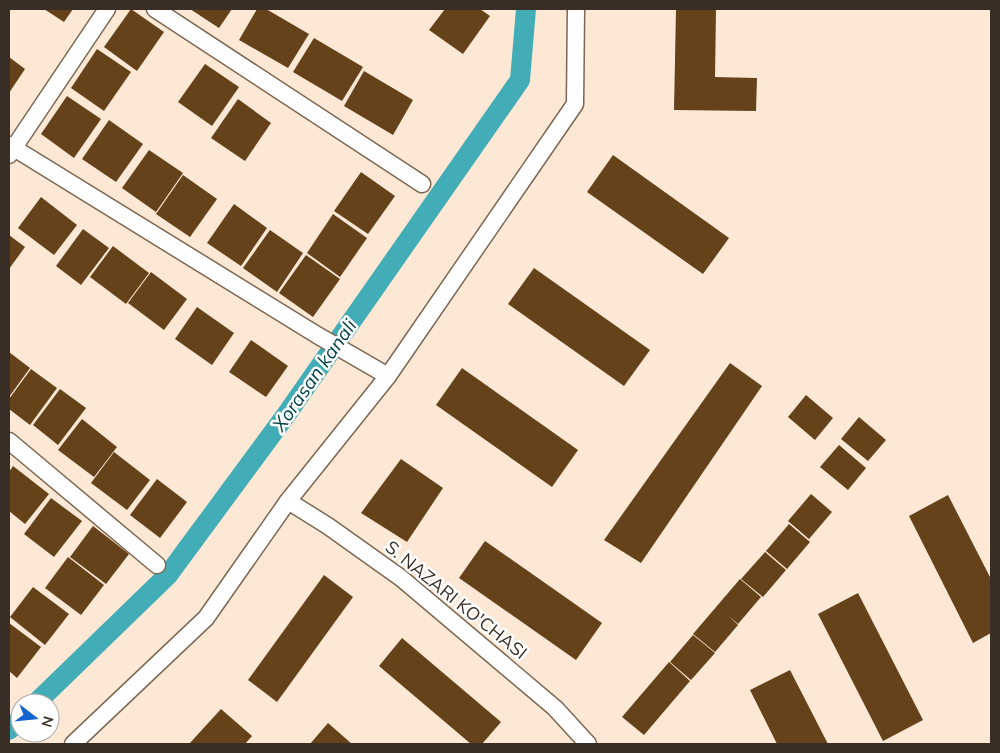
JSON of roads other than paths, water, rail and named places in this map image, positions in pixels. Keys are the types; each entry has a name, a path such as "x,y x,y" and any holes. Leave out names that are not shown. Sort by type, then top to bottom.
{"street":[{"path":"107,9 10,149 388,376"},
{"path":"155,9 422,184"},
{"path":"73,744 206,618 288,501 388,376 575,104 576,9"},
{"path":"9,441 157,565"},
{"name":"S. NAZARI KO'CHASI","path":"288,501 328,526 401,578 555,708 588,744"}],"waterway":[{"name":"Xorasan kanali","path":"46,693 168,575 286,415 520,80 526,9"}]}
